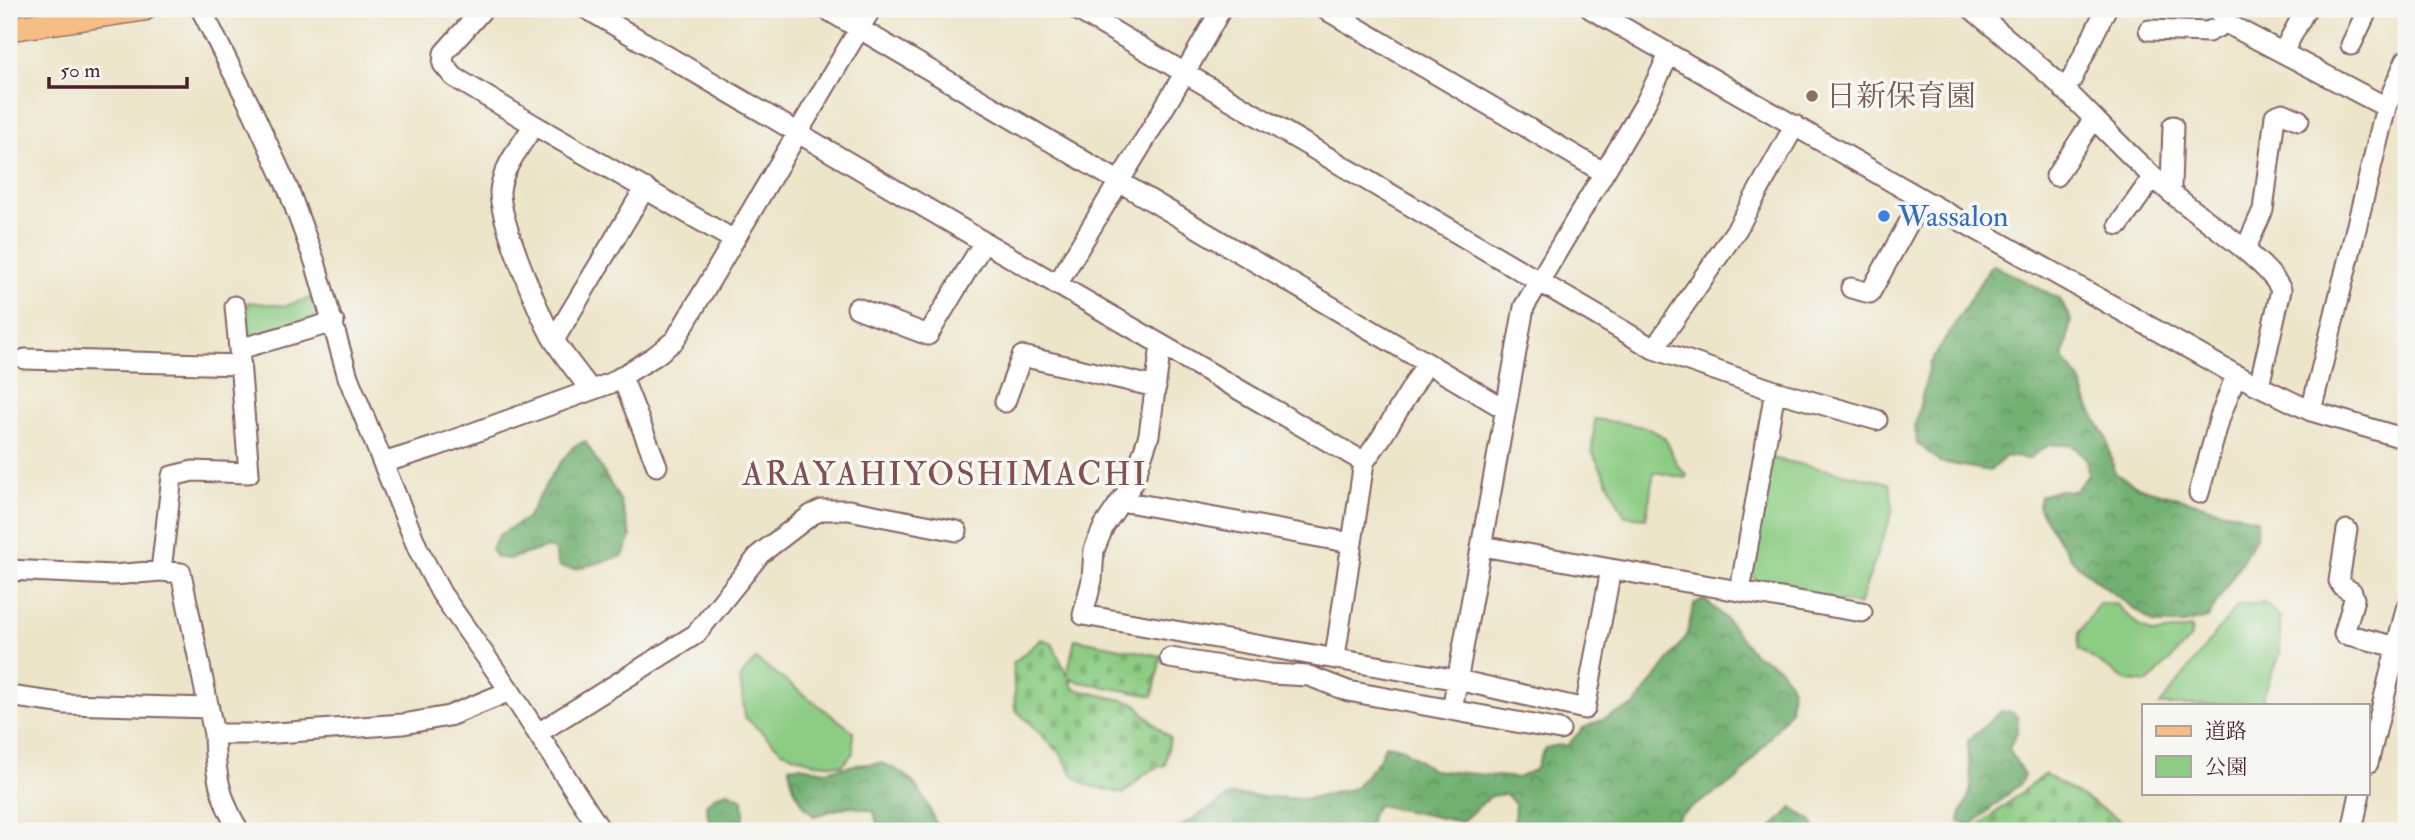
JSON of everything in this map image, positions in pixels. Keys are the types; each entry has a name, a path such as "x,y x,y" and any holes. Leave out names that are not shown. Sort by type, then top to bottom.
{"main road":[{"path":"9,29 144,9"}],"street":[{"path":"201,9 289,191 315,262 348,377 418,549 441,593 510,691 601,831"},
{"path":"483,9 444,52 443,64 454,77 734,240"},
{"path":"587,9 1364,462"},
{"path":"826,9 1505,409"},
{"path":"383,463 434,447 622,377 675,340 871,9"},
{"path":"1076,9 1654,349 1775,391 1877,420"},
{"path":"1057,285 1117,182 1185,74 1221,9"},
{"path":"1325,9 1603,172"},
{"path":"1591,9 2236,375 2311,411 2406,439"},
{"path":"1972,9 2063,89 2153,177 2245,250 2277,281 2281,290 2259,386"},
{"path":"2063,89 2071,81 2106,9"},
{"path":"2283,52 2306,9"},
{"path":"2351,45 2368,9"},
{"path":"2149,30 2208,32 2222,16 2386,107"},
{"path":"1452,710 1524,307 1645,104 1669,55"},
{"path":"2311,411 2386,107 2406,60"},
{"path":"2245,250 2263,210 2275,116 2283,113 2298,120"},
{"path":"2056,176 2093,120"},
{"path":"534,125 510,163 500,190 502,212 542,317 554,340 590,389"},
{"path":"1654,349 1737,229 1795,125"},
{"path":"2169,191 2173,126"},
{"path":"2119,225 2153,177"},
{"path":"554,340 645,188"},
{"path":"1850,288 1870,293 1922,199"},
{"path":"857,308 928,335 984,242"},
{"path":"161,572 172,477 193,471 249,473 235,306"},
{"path":"25,359 240,357 334,322"},
{"path":"1161,345 1149,435 1133,483 1104,526 1094,550 1092,580 1083,615 1458,680 1585,709 1611,569"},
{"path":"1005,402 1022,356 1156,387"},
{"path":"1335,657 1364,462 1427,363"},
{"path":"2199,493 2220,417 2236,375"},
{"path":"622,377 657,466"},
{"path":"1740,591 1775,391"},
{"path":"1122,501 1352,543"},
{"path":"538,733 696,634 760,554 811,515 822,510 849,510 957,531"},
{"path":"2347,530 2339,581 2353,592 2354,599 2344,634 2402,648"},
{"path":"1482,545 1862,612"},
{"path":"9,570 113,575 181,573 214,734 215,771 228,812 239,831"},
{"path":"2370,756 2402,648 2406,609"},
{"path":"1170,658 1270,674 1309,676 1348,691 1560,730"},
{"path":"214,734 262,734 403,724 449,716 510,691"},
{"path":"16,696 66,704 209,708"},
{"path":"2352,831 2360,794"}],"green space":[{"path":"1993,265 2060,299 2071,321 2063,359 2080,380 2089,407 2106,437 2115,473 2139,487 2257,520 2256,537 2208,618 2184,624 2155,624 2073,561 2039,509 2040,496 2059,490 2075,491 2088,475 2087,459 2072,445 2049,445 2028,459 2006,456 1990,471 1940,462 1917,443 1915,425 1930,364"},
{"path":"313,297 317,305 316,316 255,337 247,331 248,302 285,306"},
{"path":"1595,419 1654,431 1667,442 1677,464 1687,475 1686,478 1654,472 1646,518 1625,516 1592,451"},
{"path":"585,441 620,500 631,536 623,556 576,569 559,567 554,550 548,547 509,559 496,557 491,549 499,535 527,518 555,470 573,447"},
{"path":"1771,458 1890,483 1893,510 1859,605 1766,588 1751,575"},
{"path":"1704,599 1725,618 1753,653 1779,667 1792,686 1790,711 1738,779 1681,814 1666,831 1512,831 1515,804 1506,794 1491,796 1461,822 1378,805 1371,817 1372,831 1173,831 1231,795 1306,799 1355,788 1379,760 1385,745 1400,747 1432,770 1518,778 1536,769 1541,756 1549,747 1568,745 1583,728 1634,706 1686,637 1694,604"},
{"path":"2099,603 2116,604 2139,626 2153,634 2192,628 2190,639 2148,683 2128,681 2078,649 2079,633"},
{"path":"2264,603 2280,617 2280,654 2263,696 2264,704 2161,704 2238,605"},
{"path":"1042,639 1052,643 1067,675 1075,639 1161,656 1153,696 1070,680 1074,689 1135,703 1170,738 1165,765 1146,773 1123,794 1085,784 1073,775 1061,754 1015,709 1013,663"},
{"path":"756,659 853,731 853,753 842,765 814,763 782,751 745,717 740,677"},
{"path":"2001,711 2012,712 2018,718 2018,730 2009,749 2024,775 2021,783 1970,826 1959,822 1971,785 1968,741"},
{"path":"881,763 912,781 924,798 938,831 879,831 874,811 849,806 814,816 797,794 789,767 800,766 825,771"},
{"path":"2045,774 2133,828 2137,831 1972,831"},
{"path":"728,792 743,799 744,817 739,831 711,831 706,805 715,796"},
{"path":"1792,808 1812,821 1816,831 1769,831"}],"place":[{"name":"日新保育園","path":"1812,96"},
{"name":"Wassalon","path":"1884,216"}],"district":[{"name":"ARAYAHIYOSHIMACHI","path":"945,473"}]}
